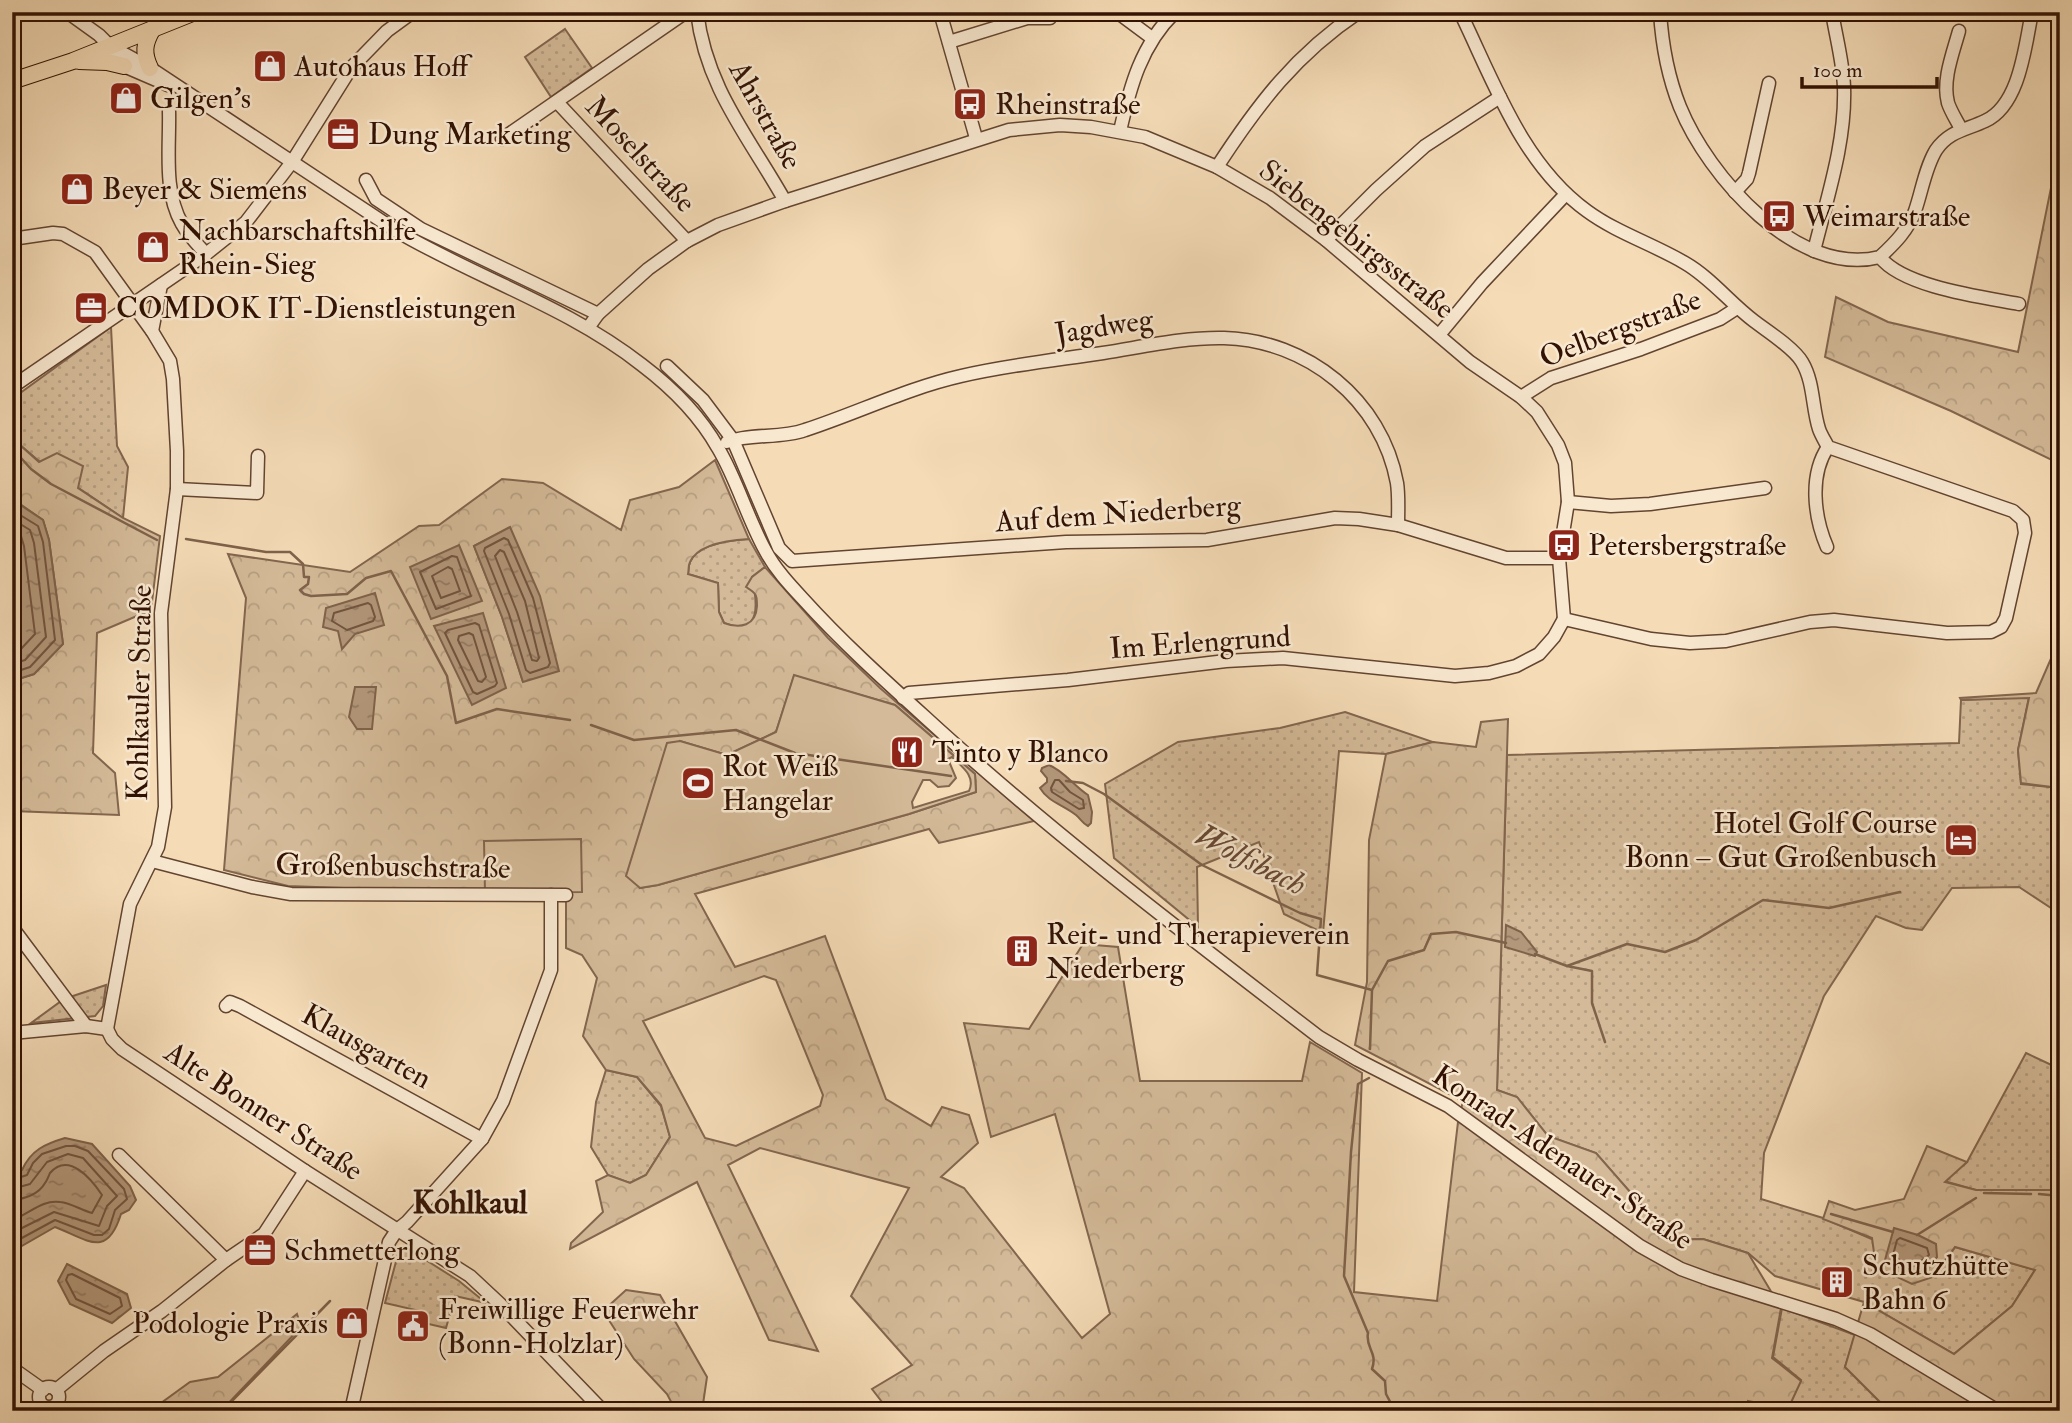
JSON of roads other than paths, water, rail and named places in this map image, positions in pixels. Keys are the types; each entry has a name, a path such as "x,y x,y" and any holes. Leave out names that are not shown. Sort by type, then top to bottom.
{"main road":[{"path":"12,81 73,61 194,12"},
{"path":"150,68 145,51 152,30"},
{"path":"73,61 107,62 124,66"}],"street":[{"path":"67,12 110,46 124,66"},
{"path":"12,387 205,254 246,222 292,162 351,68 387,31 413,12"},
{"name":"Moselstraße","path":"502,139 686,12"},
{"name":"Ahrstraße","path":"696,12 699,36 711,72 728,108 785,201"},
{"path":"940,12 976,138"},
{"path":"1117,12 1152,38"},
{"path":"1120,131 1129,90 1152,38 1175,12"},
{"path":"1217,167 1251,114 1291,66 1359,12"},
{"path":"1460,12 1500,97 1525,142 1544,169 1566,194 1610,226 1702,274 1737,308 1802,361 1810,381 1819,430 1829,447 2013,511 2023,520 2025,533 2007,618 2001,627 1991,632 1947,633 1834,620 1810,622 1726,640 1690,643 1623,634 1564,619"},
{"path":"1660,12 1671,80 1680,108 1712,164 1735,192 1786,236 1814,251 1857,261 1880,257 1908,226 1934,153 1950,134 1987,121 2007,103 2015,85 2032,12"},
{"path":"1814,251 1840,143 1843,114 1844,85 1832,12"},
{"path":"949,42 1027,18 1050,18"},
{"path":"1959,31 1949,69 1947,93 1949,106 1961,129"},
{"name":"Konrad-Adenauer-Straße","path":"110,46 150,68 427,249 588,328 644,366 691,411 717,447 751,522 778,570 835,633 953,743 1066,839 1319,1037 1357,1060 1448,1106 1640,1246 1681,1269 1836,1319 1870,1334 1998,1411"},
{"name":"Konrad-Adenauer-Straße","path":"124,66 185,91"},
{"path":"1735,192 1749,173 1769,83"},
{"path":"1326,240 1425,146 1500,97"},
{"name":"Moselstraße","path":"557,102 687,241"},
{"path":"169,111 170,189 174,206 182,225 205,254"},
{"name":"Siebengebirgsstraße","path":"588,328 598,314 648,270 687,241 718,225 976,138 1034,126 1060,125 1120,131 1166,144 1217,167 1270,198 1326,240 1470,362 1538,412 1558,444 1565,463 1568,502 1559,558 1564,619"},
{"path":"366,180 376,199 421,229 598,314"},
{"path":"1439,335 1482,284 1566,194"},
{"name":"Kohlkauler Straße","path":"12,239 53,233 76,240 94,252 152,331 170,361 173,379 177,489 161,614 163,830 154,858 130,904 107,1030"},
{"path":"1880,257 1896,271 1936,286 2019,304"},
{"path":"152,331 161,285"},
{"name":"Oelbergstraße","path":"1521,397 1551,378 1641,349 1720,318 1737,308"},
{"name":"Jagdweg","path":"717,447 733,440 801,432 960,376 1170,343 1223,338 1255,341 1286,349 1322,369 1344,386 1369,413 1387,448 1397,484 1398,526"},
{"path":"667,366 703,400 733,440"},
{"name":"Auf dem Niederberg","path":"733,440 779,548 792,562 1066,542 1207,540 1335,518 1398,526 1506,558 1559,558"},
{"path":"1827,547 1818,526 1816,470 1829,447"},
{"path":"177,489 257,493 258,456"},
{"path":"1568,502 1611,506 1650,504 1765,488"},
{"name":"Im Erlengrund","path":"903,698 909,693 1068,680 1226,661 1283,659 1455,676 1489,673 1516,666 1539,654 1548,646 1564,619"},
{"name":"Großenbuschstraße","path":"154,858 252,887 291,894 566,895"},
{"name":"Großenbuschstraße","path":"397,1230 482,1139 507,1092 551,970 551,895"},
{"path":"12,928 86,1026"},
{"name":"Klausgarten","path":"226,1006 230,1002 240,1006 482,1139"},
{"path":"12,1033 86,1026 107,1030"},
{"name":"Alte Bonner Straße","path":"107,1030 122,1049 397,1230"},
{"path":"119,1154 226,1260"},
{"path":"29,1411 46,1394 264,1234 304,1171"},
{"path":"351,1411 388,1241 397,1230 483,1287 603,1411"},
{"path":"12,1368 46,1394 47,1407 58,1408"}],"water":[{"path":"16,502 43,520 49,540 63,644 34,674 12,681 12,504"},
{"path":"510,527 540,596 559,671 523,682 502,617 474,546"},
{"path":"459,545 482,601 431,619 410,567"},
{"path":"375,593 384,625 355,634 342,649 338,631 323,627 326,608"},
{"path":"483,613 506,688 472,705 434,626"},
{"path":"355,687 376,687 372,729 357,729 349,717"},
{"path":"1049,765 1088,795 1092,812 1088,826 1078,816 1047,797 1040,788 1047,782 1042,768"},
{"path":"1506,925 1521,932 1537,952 1535,956 1505,947"},
{"path":"65,1138 92,1144 130,1186 136,1200 129,1210 121,1214 109,1237 103,1241 87,1240 55,1227 20,1247 12,1246 12,1174 22,1170 39,1149"},
{"path":"1894,1228 1936,1244 1937,1257 1914,1275 1885,1260"},
{"path":"67,1264 127,1294 131,1308 112,1323 70,1304 58,1281"}],"waterway":[{"name":"Wolfsbach","path":"12,448 31,469 51,484 157,540"},
{"name":"Wolfsbach","path":"186,539 266,552 290,552 303,564 304,577 309,577 308,584 300,590 311,596 347,594 366,578 391,571 447,676 456,723 497,709 570,720"},
{"name":"Wolfsbach","path":"591,725 634,740 736,730 795,753 951,776"},
{"name":"Wolfsbach","path":"1066,781 1083,783 1104,794 1202,865 1300,913 1321,919 1317,975 1372,990 1370,1049"},
{"path":"1567,966 1627,944 1665,952 1696,940 1763,900 1829,908 1900,892"},
{"path":"1372,990 1388,961 1424,950 1431,934 1456,932 1506,943"},
{"path":"1535,954 1567,966 1592,971 1592,1003 1605,1042"},
{"name":"Wolfsbach","path":"1369,1078 1358,1084 1344,1276 1368,1333 1373,1358 1372,1369 1385,1381 1386,1394 1395,1411"},
{"path":"1984,1193 2031,1194"},
{"path":"2039,1194 2060,1196"},
{"path":"1917,1235 1976,1198"},
{"path":"1831,1214 1893,1232"},
{"path":"222,1411 330,1301"}],"place":[{"name":"Autohaus Hoff","path":"270,66"},
{"name":"Gilgen's","path":"126,98"},
{"name":"Rheinstraße","path":"970,104"},
{"name":"Dung Marketing","path":"343,134"},
{"name":"Beyer & Siemens","path":"77,189"},
{"name":"Weimarstraße","path":"1779,216"},
{"name":"Nachbarschaftshilfe Rhein-Sieg","path":"153,247"},
{"name":"COMDOK IT-Dienstleistungen","path":"91,308"},
{"name":"Petersbergstraße","path":"1564,545"},
{"name":"Tinto y Blanco","path":"907,752"},
{"name":"Rot Weiß Hangelar","path":"698,783"},
{"name":"Hotel Golf Course Bonn – Gut Großenbusch","path":"1961,840"},
{"name":"Reit- und Therapieverein Niederberg","path":"1022,951"},
{"name":"Schmetterlong","path":"260,1250"},
{"name":"Schutzhütte Bahn 6","path":"1837,1282"},
{"name":"Podologie Praxis","path":"352,1323"},
{"name":"Freiwillige Feuerwehr (Bonn-Holzlar)","path":"413,1326"}],"district":[{"name":"Kohlkaul","path":"470,1202"}]}
